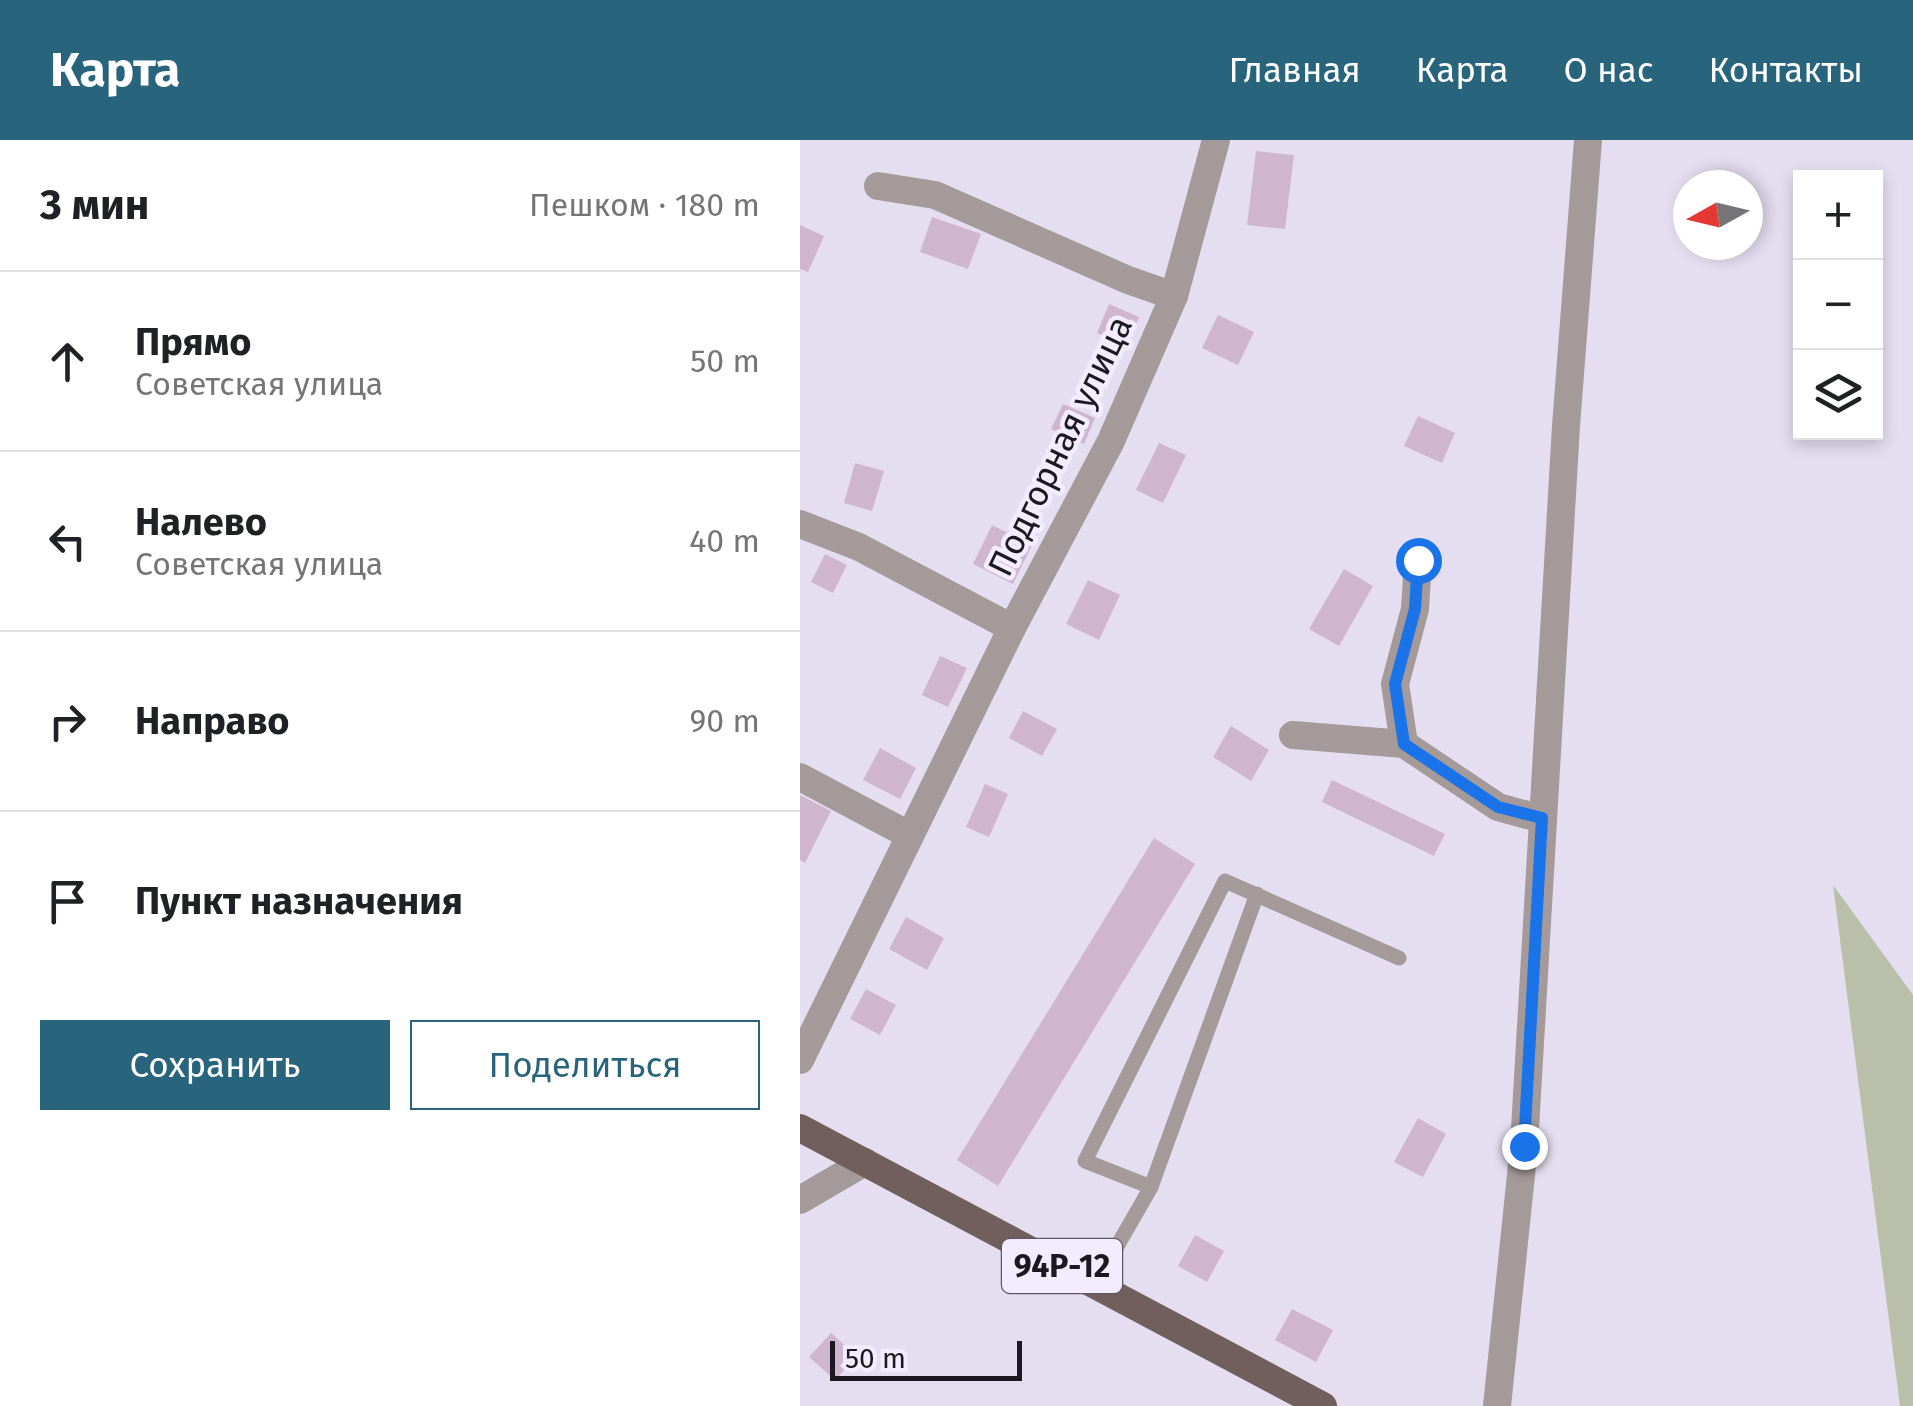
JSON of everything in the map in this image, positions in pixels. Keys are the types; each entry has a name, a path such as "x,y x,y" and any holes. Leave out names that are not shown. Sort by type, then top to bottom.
{"main road":[{"name":"94Р-12","path":"800,1128 1323,1406"}],"street":[{"name":"Подгорная улица","path":"800,1060 1012,628 1111,441 1174,296 1216,140"},
{"path":"1496,1406 1524,1146 1588,140"},
{"name":"Подгорная улица","path":"878,186 935,196 1174,296"},
{"name":"Подгорная улица","path":"800,524 858,546 1012,628"},
{"path":"1404,744 1395,684 1415,609 1418,560"},
{"path":"1293,735 1404,744 1498,807 1542,818"},
{"path":"800,777 909,835"},
{"path":"800,1200 864,1162"}],"lane":[{"path":"1151,1187 1085,1161 1225,882 1399,958"},
{"path":"1096,1284 1151,1187 1257,894"}],"green space":[{"path":"1833,885 1913,995 1913,1406 1900,1406"}],"building":[{"path":"1256,151 1294,155 1285,229 1247,225"},
{"path":"932,217 981,234 968,269 920,252"},
{"path":"800,225 824,236 808,272 800,269"},
{"path":"1109,304 1139,317 1128,345 1097,333"},
{"path":"1218,315 1254,332 1238,365 1202,348"},
{"path":"1063,404 1095,418 1084,444 1051,429"},
{"path":"1418,416 1455,433 1442,463 1404,446"},
{"path":"1159,443 1186,455 1163,503 1136,490"},
{"path":"855,463 884,471 872,511 844,503"},
{"path":"992,525 1032,545 1013,584 973,564"},
{"path":"825,554 847,565 833,593 811,582"},
{"path":"1344,569 1373,586 1339,646 1309,629"},
{"path":"1088,580 1120,595 1099,640 1066,624"},
{"path":"940,656 967,668 948,707 922,695"},
{"path":"1023,711 1057,729 1042,756 1009,738"},
{"path":"1231,726 1269,750 1251,781 1213,757"},
{"path":"880,748 916,768 900,799 863,780"},
{"path":"1332,780 1445,834 1434,856 1322,802"},
{"path":"985,784 1008,794 989,837 966,827"},
{"path":"800,795 831,811 805,863 800,860"},
{"path":"1154,838 1195,864 998,1186 957,1160"},
{"path":"906,917 944,938 927,970 889,949"},
{"path":"866,989 896,1005 880,1035 850,1019"},
{"path":"1418,1118 1446,1134 1423,1177 1394,1162"},
{"path":"1195,1235 1224,1251 1207,1282 1178,1266"},
{"path":"1292,1309 1333,1330 1316,1362 1275,1340"},
{"path":"831,1333 857,1356 835,1380 809,1357"}],"route":[{"path":"1418,560 1415,609 1395,684 1404,744 1498,807 1542,818 1524,1146"}]}
